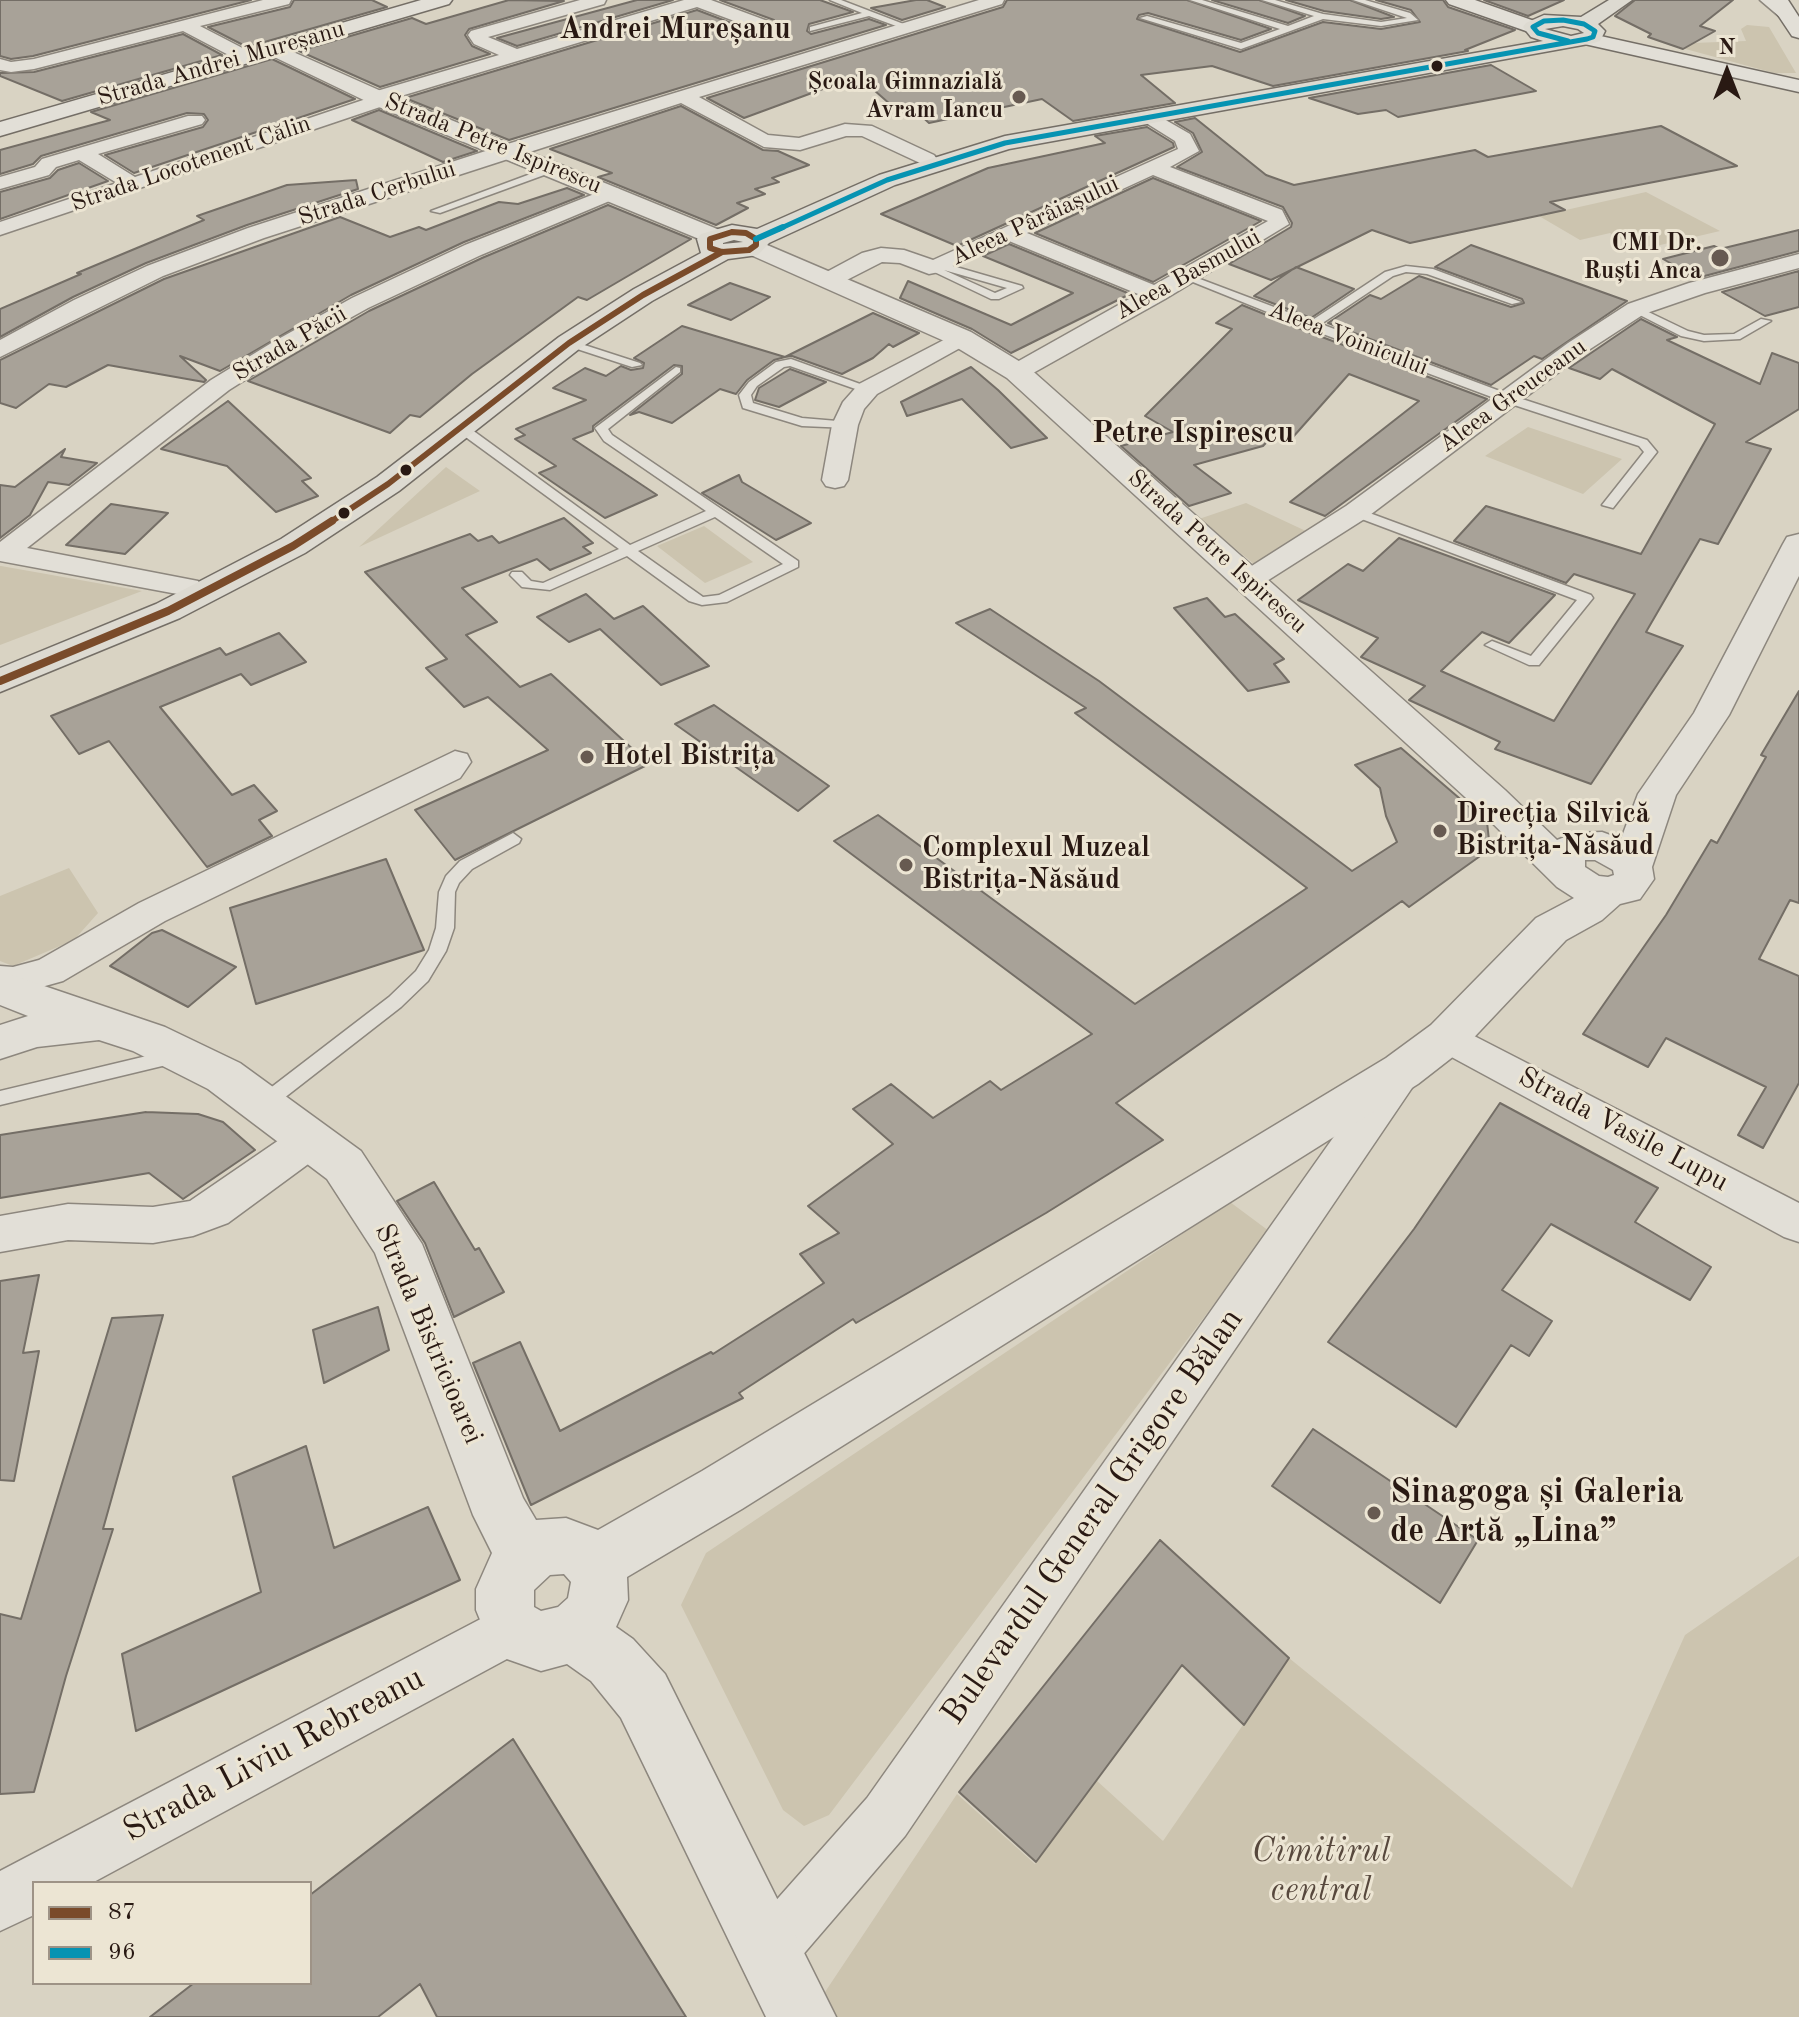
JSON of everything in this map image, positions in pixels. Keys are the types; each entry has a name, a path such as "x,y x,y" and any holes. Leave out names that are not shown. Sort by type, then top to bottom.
{"main road":[{"path":"0,667 188,587 322,516 375,480 557,339 632,291 877,175 1026,132 1480,54 1527,43 1564,30 1601,0"},
{"path":"0,681 168,611 293,546 388,484 569,343 732,242 852,194 987,148 1034,136 1489,58 1564,30 1623,0"}],"street":[{"path":"208,0 233,13"},
{"path":"0,64 11,67 34,64 283,0"},
{"name":"Strada Andrei Mureșanu","path":"0,129 442,0"},
{"path":"515,55 480,40 477,35 598,0"},
{"path":"698,0 767,27"},
{"name":"Strada Locotenent Călin","path":"0,229 380,98 698,0"},
{"name":"Strada Cerbului","path":"0,350 82,305 155,271 256,233 508,150 996,0"},
{"path":"1456,0 1564,30 1788,84"},
{"path":"1778,0 1796,28"},
{"path":"636,18 664,31"},
{"path":"186,26 246,57"},
{"name":"Strada Petre Ispirescu","path":"273,49 380,98 829,280 961,338 1017,372 1491,799 1592,866"},
{"path":"685,97 764,141 800,144 845,130 865,130 927,159"},
{"name":"Aleea Pârâiașului","path":"829,280 881,255 904,257 934,266 1184,155 1189,147 1183,138 1150,117"},
{"path":"0,183 42,171 49,163 195,120"},
{"path":"81,153 133,184"},
{"name":"Aleea Basmului","path":"1017,372 1188,278 1274,227 1279,221 1274,215 1153,168"},
{"name":"Strada Păcii","path":"2,553 220,385 281,347 360,303 473,250 612,193"},
{"path":"1010,234 1157,294"},
{"name":"Aleea Greuceanu","path":"1249,580 1356,512 1576,348 1636,309 1697,288 1799,261"},
{"path":"835,480 845,425 852,407 868,389 961,338"},
{"path":"1592,866 1657,794 1711,715 1799,544"},
{"path":"2,553 188,587"},
{"path":"0,980 13,981 50,971 152,912 448,770 455,762"},
{"name":"Bulevardul General Grigore Bălan","path":"594,1564 722,1490 1402,1071 1447,1037 1551,929 1587,910 1592,866"},
{"name":"Strada Bistricioarei","path":"0,987 111,1026 224,1076 344,1165 397,1244 501,1515 516,1540 530,1555"},
{"path":"0,1042 36,1030 76,1025 111,1026"},
{"name":"Strada Vasile Lupu","path":"1447,1037 1799,1224"},
{"name":"Bulevardul General Grigore Bălan","path":"768,1952 886,1817 1402,1071"},
{"path":"0,1234 68,1222 153,1225 193,1218 213,1210 312,1139"},
{"path":"544,1631 589,1619 599,1600 600,1582 594,1564 582,1552 566,1546 547,1547 530,1555 514,1570 505,1589 505,1610 544,1631 612,1660 643,1696 802,2017"},
{"name":"Strada Liviu Rebreanu","path":"38,1881 544,1631"},
{"name":"Strada Liviu Rebreanu","path":"0,1903 32,1884"}],"lane":[{"path":"834,0 910,28"},
{"path":"1194,0 1290,29"},
{"path":"1266,0 1322,16 1381,24 1414,20 1407,15 1357,0"},
{"path":"1764,0 1796,28"},
{"path":"813,29 870,13"},
{"path":"1144,18 1233,46 1249,46 1322,16"},
{"path":"436,211 552,169"},
{"path":"934,266 1018,288 995,297 934,266"},
{"path":"1311,326 1389,274 1406,269 1429,271 1516,302"},
{"name":"Aleea Voinicului","path":"1188,278 1509,399 1643,443 1651,452 1608,505"},
{"path":"1636,309 1685,334 1704,338 1736,337 1765,321"},
{"path":"569,343 636,365"},
{"path":"845,425 802,422 763,412 747,405 745,395 753,384 780,364 791,362 868,389"},
{"path":"460,427 702,601 722,599 793,564 608,438 601,428 676,370"},
{"path":"517,575 527,584 545,587 715,512"},
{"path":"1356,512 1586,598 1534,662 1492,645"},
{"path":"263,1104 395,1002 422,976 437,951 445,928 447,892 452,880 466,865 513,839"},
{"path":"0,1098 181,1055"}],"green space":[{"path":"1747,25 1769,27 1796,73 1774,73 1667,44 1746,41 1741,29"},
{"path":"1646,192 1720,231 1639,250 1610,233 1580,240 1539,216"},
{"path":"1528,427 1622,459 1583,494 1485,456"},
{"path":"446,467 480,491 359,547"},
{"path":"1246,503 1308,532 1254,564 1199,519"},
{"path":"704,526 753,562 705,583 657,546"},
{"path":"1,566 142,591 0,645"},
{"path":"69,868 98,913 74,940 13,966 0,961 0,896"},
{"path":"1230,1202 1269,1231 829,1815 804,1826 783,1810 681,1605 706,1553"},
{"name":"Cimitirul central","path":"1799,1556 1799,2017 836,2017 821,1998 957,1794 1035,1864 1096,1780 1163,1841 1289,1658 1572,1888 1685,1635"}],"building":[{"path":"0,0 251,0 11,59 0,56"},
{"path":"294,0 372,0 387,7 247,47 208,27 290,7"},
{"path":"509,0 564,1 469,29 465,35 472,46 490,54 380,87 299,51 412,18 426,24"},
{"path":"637,0 673,0 517,46 497,38"},
{"path":"720,0 820,0 853,12 809,24 807,31 811,34 869,19 886,25 509,140 405,98 697,10 760,34 773,34 778,29 774,20"},
{"path":"927,0 945,7 902,20 871,8"},
{"path":"1007,0 1187,0 1271,29 1241,40 1148,13 1139,15 1137,19 1240,52 1323,22 1381,29 1420,22 1411,10 1376,0 1443,0 1448,7 1515,30 1465,50 1468,51 1273,86 1212,66 1141,75 1175,103 1073,121 1042,99 929,123 914,109 899,112 858,76 744,118 707,98 1003,7"},
{"path":"1212,0 1259,0 1305,16 1288,23"},
{"path":"1286,0 1350,0 1394,17 1381,19 1324,11"},
{"path":"1484,0 1564,0 1528,16"},
{"path":"1635,0 1733,0 1700,26 1715,31 1683,49 1648,37 1651,34 1615,16"},
{"path":"183,34 222,55 62,101 0,76 0,73 34,72"},
{"path":"272,59 355,99 134,173 105,155 203,127 208,120 204,114 187,113 41,156 33,164 0,174 0,150 110,120 91,112"},
{"path":"1491,65 1536,91 1398,117 1386,110 1358,114 1309,98"},
{"path":"681,106 763,150 778,151 809,165 772,178 779,182 755,189 765,194 737,203 748,208 716,225 598,177 612,173 550,149"},
{"path":"379,110 477,151 443,162 352,120"},
{"path":"1195,118 1266,175 1294,185 1475,150 1488,157 1661,126 1737,166 1550,202 1565,210 1410,243 1372,230 1271,280 1229,264 1291,227 1292,223 1283,207 1177,167 1202,152 1193,133 1175,122"},
{"path":"1147,127 1173,143 1174,147 957,246 881,214 988,168 1105,143 1095,136"},
{"path":"79,163 108,181 0,219 0,192 50,178 58,170"},
{"path":"1153,178 1261,221 1153,282 1035,233"},
{"path":"356,180 358,189 247,225 146,263 73,297 0,337 0,309 204,220 197,216 287,185"},
{"path":"567,188 584,195 464,242 351,295 220,371 180,356 206,380 204,382 108,365 66,387 49,384 16,408 0,403 0,360 164,279 340,217 390,237 419,227 426,230 499,202 518,204"},
{"path":"608,205 691,239 587,300 578,297 472,374 420,417 410,415 390,433 248,381 369,311 482,258"},
{"path":"1799,230 1799,251 1697,278 1663,259 1714,246 1720,249"},
{"path":"1009,244 1130,294 1011,353 972,329 900,298 908,281 1011,325 1073,293 983,256"},
{"path":"1471,245 1627,301 1542,359 1534,356 1491,385 1328,323 1370,295 1381,299 1419,276 1511,307 1524,303 1522,299 1435,267"},
{"path":"1296,267 1354,289 1311,318 1254,296"},
{"path":"1799,271 1799,307 1765,316 1722,292"},
{"path":"730,283 770,297 731,320 688,305"},
{"path":"1242,305 1487,399 1325,516 1290,502 1419,401 1349,374 1293,437 1276,432 1263,446 1194,465 1231,493 1189,506 1121,446 1173,432 1145,416 1232,329 1216,323"},
{"path":"873,313 919,333 893,347 889,344 873,358 842,374 792,356 785,357"},
{"path":"1641,319 1677,337 1667,340 1760,384 1772,353 1799,363 1799,409 1746,442 1771,449 1718,544 1700,539 1646,632 1683,646 1591,784 1495,749 1500,742 1409,700 1425,686 1361,657 1378,638 1298,600 1348,564 1363,571 1399,538 1555,595 1509,643 1482,632 1441,671 1554,721 1635,594 1574,574 1566,583 1454,541 1486,506 1641,554 1715,424 1612,369 1600,379 1569,368"},
{"path":"682,326 785,357 774,360 747,380 736,394 720,389 672,423 639,412 630,415 682,374 682,366 674,365 593,426 593,431 573,439 657,495 605,518 539,473 556,466 515,439 525,435 516,429 586,400 553,388 585,368 606,376 621,366 631,370 643,368 644,363 634,358"},
{"path":"971,367 1047,438 1011,448 962,399 907,416 901,402"},
{"path":"790,369 826,382 779,407 755,400 759,388"},
{"path":"228,401 311,478 302,481 318,496 276,512 227,466 161,449"},
{"path":"65,449 61,457 97,463 69,485 48,482 30,515 0,538 0,485 15,487"},
{"path":"739,475 742,482 811,523 776,540 702,493"},
{"path":"111,504 168,513 125,554 66,545"},
{"name":"Hotel Bistrița","path":"564,518 593,543 583,547 591,553 550,570 537,559 462,588 497,622 466,635 520,687 551,674 649,764 455,860 415,810 548,750 488,697 464,707 426,668 447,659 365,572 470,534 478,541 492,536 499,543"},
{"path":"586,594 614,619 643,606 709,666 661,685 600,629 569,642 537,617"},
{"path":"1207,598 1225,617 1235,614 1284,659 1274,664 1289,682 1248,691 1174,608"},
{"path":"990,609 1099,681 1352,871 1397,842 1386,816 1380,788 1355,765 1401,748 1487,822 1490,849 1409,907 1402,901 1116,1103 1163,1140 1046,1213 856,1323 853,1319 739,1393 743,1398 531,1505 473,1363 520,1342 560,1431 711,1352 713,1354 824,1283 800,1254 839,1233 808,1206 893,1144 853,1109 891,1084 933,1118 990,1081 1001,1090 1092,1034 834,841 878,815 1135,1004 1307,888 1075,713 1086,708 956,623"},
{"path":"279,633 306,662 251,685 241,674 160,707 232,795 254,785 277,811 259,820 272,836 207,867 109,741 79,754 51,716 220,648 226,655"},
{"path":"1799,691 1799,903 1790,900 1759,959 1799,976 1799,1083 1763,1148 1738,1135 1766,1087 1666,1038 1648,1067 1583,1034 1666,915 1711,840 1717,843 1766,757 1761,755"},
{"path":"714,705 829,786 798,811 675,724"},
{"path":"386,859 424,950 256,1004 230,908"},
{"path":"162,930 236,967 188,1007 110,966 152,933"},
{"path":"1500,1103 1658,1188 1635,1222 1711,1267 1690,1300 1551,1224 1502,1290 1552,1321 1529,1356 1511,1345 1456,1427 1328,1342 1414,1229"},
{"path":"146,1112 198,1114 223,1122 255,1150 183,1199 149,1173 0,1198 0,1135"},
{"path":"434,1182 475,1250 479,1248 504,1292 454,1317 425,1243 397,1201"},
{"path":"39,1275 23,1353 39,1351 14,1481 0,1480 0,1281"},
{"path":"378,1307 389,1350 324,1383 313,1330"},
{"path":"163,1315 103,1529 113,1529 66,1676 34,1792 0,1794 0,1614 21,1619 112,1318"},
{"name":"Sinagoga și Galeria de Artă „Lina”","path":"1313,1429 1478,1540 1440,1603 1272,1486"},
{"path":"306,1446 334,1548 428,1507 460,1580 136,1731 122,1654 261,1592 233,1477"},
{"path":"1160,1540 1289,1658 1244,1725 1182,1665 1036,1862 959,1792"},
{"path":"513,1739 686,2017 437,2017 420,1984 378,2017 150,2017 191,1985 312,1985 312,1893"}],"transit line":[{"name":"96","path":"756,239 887,180 1005,143 1587,39 1593,37 1595,31 1584,24 1563,20 1544,21 1533,27 1538,33 1568,41"},
{"name":"87","path":"0,681 168,611 293,546 388,484 569,343 643,295 722,252 749,250 756,245 756,239 746,233 732,232 710,239 710,248 722,252"}],"place":[{"name":"Școala Gimnazială Avram Iancu","path":"1019,97"},
{"name":"CMI Dr. Ruști Anca","path":"1720,258"},
{"name":"Hotel Bistrița","path":"587,757"},
{"name":"Direcția Silvică Bistrița-Năsăud","path":"1440,831"},
{"name":"Complexul Muzeal Bistrița-Năsăud","path":"906,865"},
{"name":"Sinagoga și Galeria de Artă „Lina”","path":"1374,1513"}],"district":[{"name":"Andrei Mureșanu","path":"675,30"},
{"name":"Petre Ispirescu","path":"1193,434"}]}
